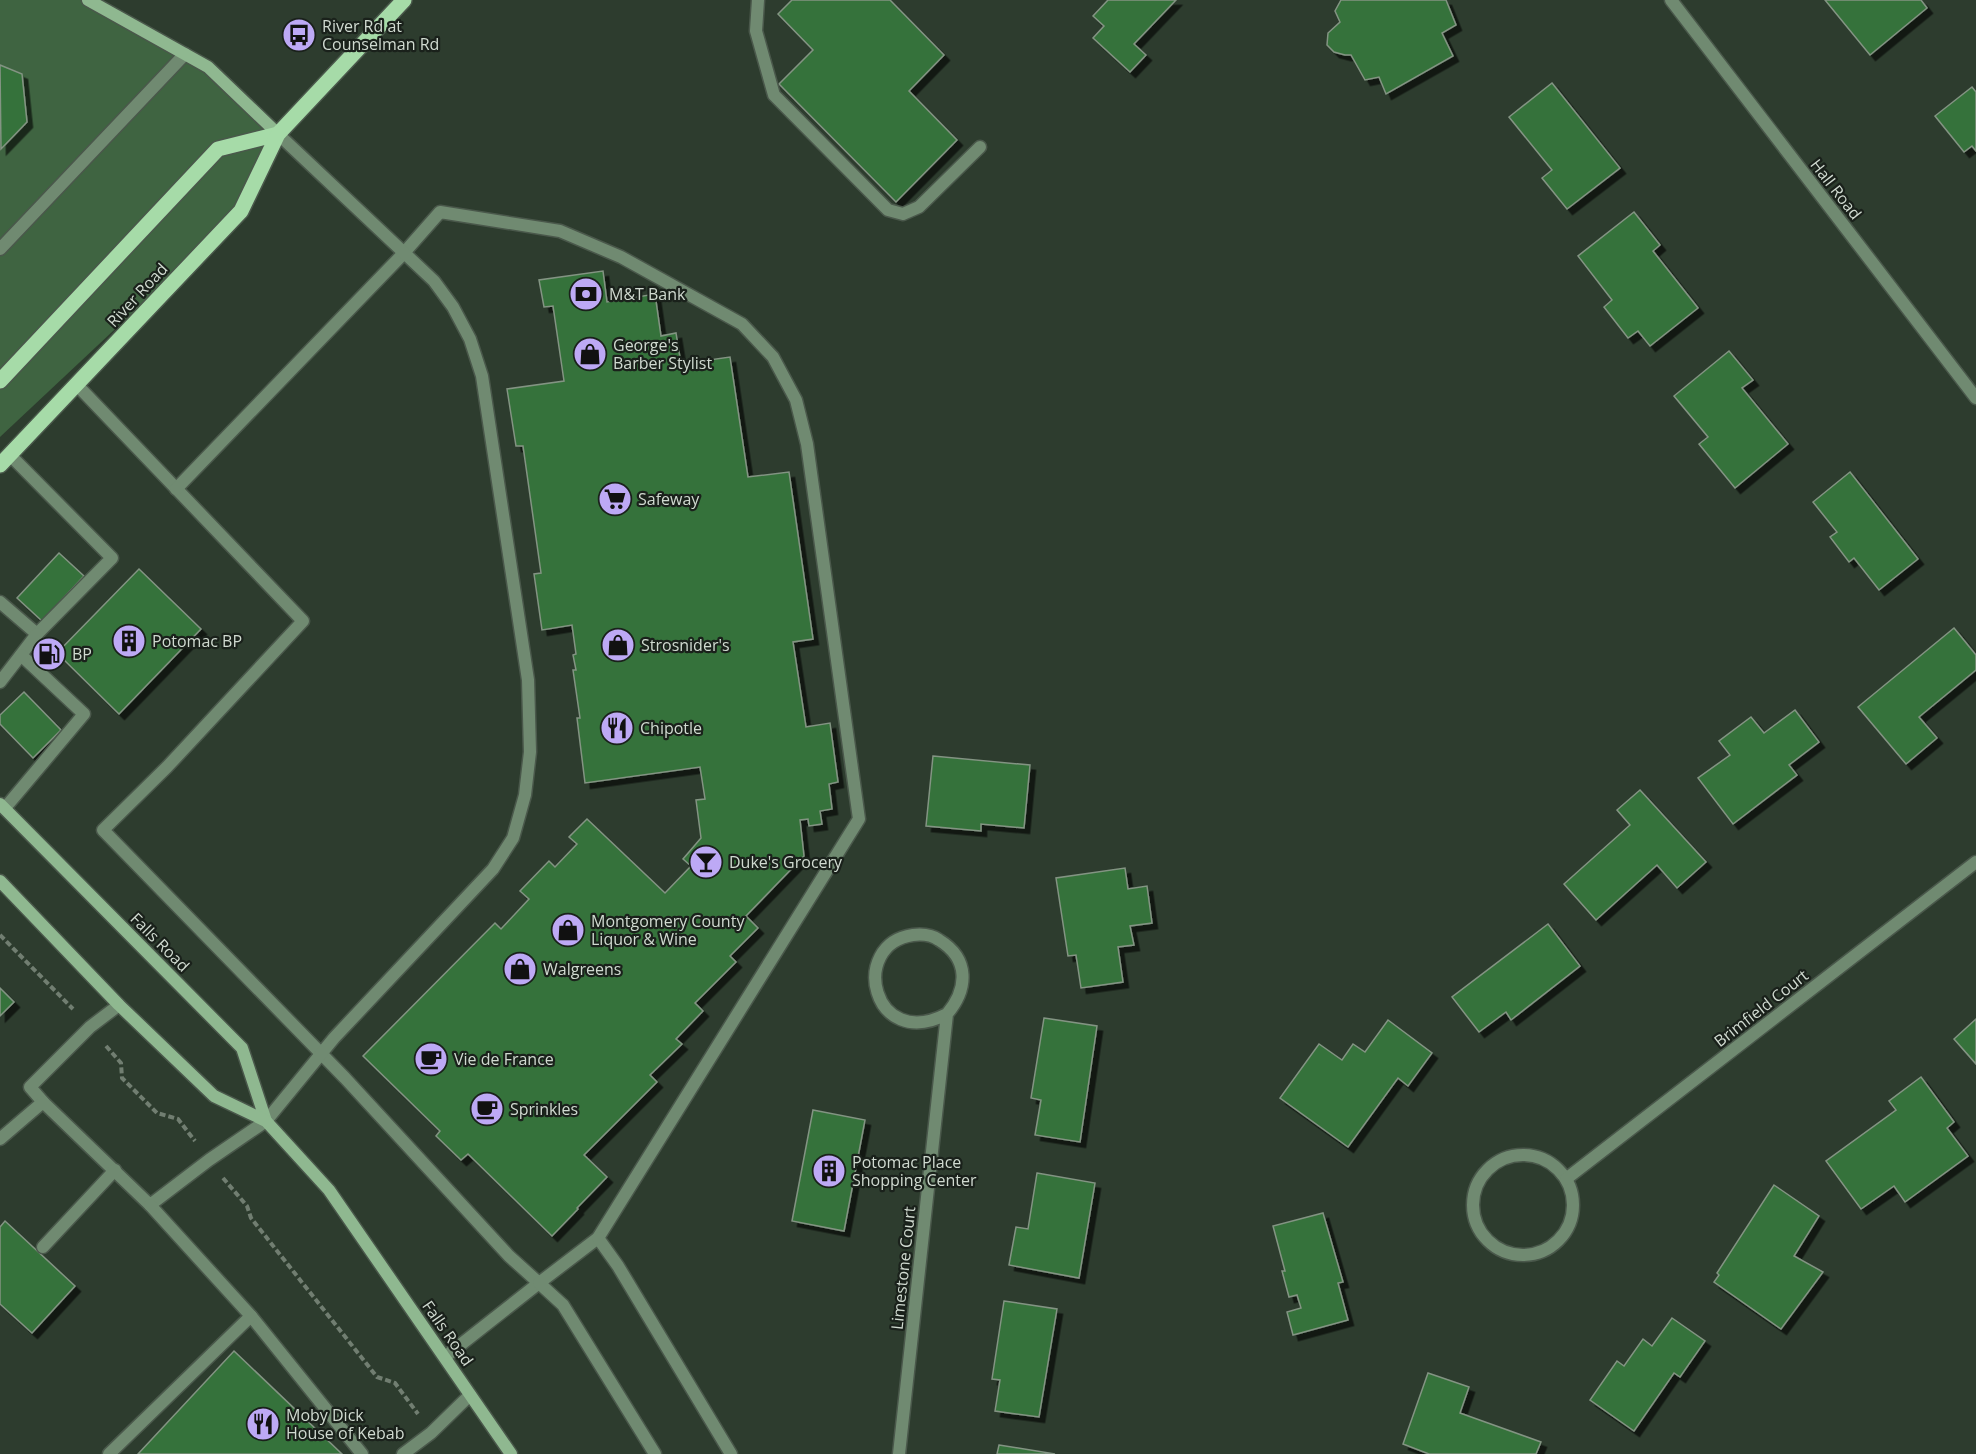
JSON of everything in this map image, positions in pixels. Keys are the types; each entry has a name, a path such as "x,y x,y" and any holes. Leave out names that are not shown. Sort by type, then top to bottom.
{"main road":[{"path":"88,0 208,68 278,134"},
{"name":"River Road","path":"5,460 241,212 278,134 404,0"},
{"path":"0,381 218,149 278,134"},
{"name":"Falls Road","path":"2,806 242,1048 266,1121"},
{"name":"Falls Road","path":"0,881 119,1005 214,1096 266,1121 329,1190 511,1454"}],"street":[{"path":"759,0 756,31 774,95 888,210 903,214 919,207 981,147"},
{"name":"Hall Road","path":"1671,0 1976,398"},
{"path":"0,249 185,54"},
{"path":"150,1204 266,1121 320,1054 493,869 505,853 520,817 530,752 528,680 482,376 471,339 453,307 434,281 278,134"},
{"path":"176,489 403,254 440,212 560,231 621,257 742,324 774,357 796,400 807,444 859,819 598,1238 444,1357"},
{"path":"77,386 303,621 167,767 103,830 345,1078 509,1256 563,1305 655,1454"},
{"path":"0,682 37,634 112,558 5,460"},
{"path":"0,602 37,634"},
{"path":"2,806 84,714 21,655"},
{"name":"Brimfield Court","path":"1566,1179 1976,862"},
{"name":"Limestone Court","path":"899,1454 947,1014 957,1002 962,988 963,972 958,957 948,945 935,937 920,934 905,936 892,944 881,955 876,970 875,985 880,1000 889,1012 902,1021 918,1023 933,1021 947,1014"},
{"path":"119,1005 90,1027 30,1087 150,1204 251,1316 362,1454"},
{"path":"0,1138 43,1102"},
{"path":"1528,1155 1543,1159 1556,1167 1566,1179 1572,1194 1574,1210 1562,1238 1549,1248 1535,1254 1519,1255 1504,1251 1490,1243 1480,1231 1474,1216 1473,1201 1477,1186 1486,1172 1497,1162 1512,1156 1528,1155"},
{"path":"43,1247 115,1170"},
{"path":"598,1238 618,1266 730,1454"},
{"path":"109,1454 251,1316"},
{"path":"403,1454 431,1432 470,1395"}],"path":[{"path":"0,934 90,1027 121,1063 122,1078 156,1113 178,1119 248,1206 251,1218 377,1377 395,1383 431,1432"}],"green space":[{"path":"0,0 88,0 208,67 278,134 241,211 0,437"}],"building":[{"path":"792,0 890,0 944,55 909,91 957,140 896,202 779,84 813,50 778,14"},
{"path":"1108,0 1176,0 1134,44 1146,55 1130,72 1093,38 1104,26 1093,16"},
{"path":"1341,0 1446,0 1456,25 1442,33 1453,56 1386,94 1379,77 1365,80 1351,55 1334,52 1327,45 1328,33 1340,22 1335,11"},
{"path":"1825,0 1921,0 1927,8 1870,55"},
{"path":"0,65 22,74 27,122 1,149"},
{"path":"1552,83 1620,168 1567,209 1542,178 1552,170 1509,117"},
{"path":"1972,87 1976,92 1976,151 1972,146 1964,152 1935,116"},
{"path":"1634,212 1660,245 1653,251 1698,308 1650,346 1638,331 1628,338 1604,307 1612,300 1578,256"},
{"path":"603,271 607,302 655,294 661,336 676,333 681,364 730,357 748,477 789,472 813,639 793,642 806,727 830,723 838,782 829,784 832,809 820,811 822,824 809,826 808,819 800,820 804,856 746,916 758,928 730,956 736,962 695,1003 703,1011 676,1039 682,1044 650,1075 657,1082 584,1155 607,1177 552,1236 468,1154 461,1160 436,1136 440,1131 363,1056 495,923 501,929 529,899 520,891 549,861 555,867 577,844 569,837 587,819 665,893 691,866 683,859 701,838 696,800 705,799 700,767 585,783 577,718 580,718 573,670 576,670 573,655 576,654 572,625 542,630 534,574 541,573 523,446 516,446 507,389 564,381 553,306 544,307 539,280"},
{"path":"1729,351 1753,380 1742,388 1788,444 1735,488 1699,444 1708,437 1674,396"},
{"path":"1850,472 1918,559 1879,590 1854,558 1849,562 1830,537 1837,532 1813,502"},
{"path":"59,553 84,576 42,621 17,598"},
{"name":"Potomac BP","path":"139,569 201,629 119,714 57,653"},
{"path":"1954,628 1976,655 1976,670 1919,717 1937,738 1906,764 1858,707"},
{"path":"24,692 61,730 33,758 0,724 0,715"},
{"path":"1795,710 1819,742 1789,765 1797,775 1733,824 1698,778 1730,755 1719,741 1751,717 1764,733"},
{"path":"933,756 1030,765 1024,828 981,824 981,831 926,826"},
{"path":"1640,790 1706,862 1677,888 1657,865 1596,920 1564,884 1630,825 1617,810"},
{"path":"1125,868 1128,889 1147,886 1152,923 1130,926 1134,945 1118,947 1123,982 1081,988 1076,955 1068,956 1056,878"},
{"path":"1548,924 1580,966 1511,1020 1506,1012 1479,1032 1452,997"},
{"path":"0,988 14,1002 0,1016"},
{"path":"1044,1018 1097,1026 1080,1142 1035,1135 1041,1100 1031,1098"},
{"path":"1976,1019 1976,1064 1954,1039"},
{"path":"1388,1020 1432,1053 1408,1086 1398,1078 1348,1147 1280,1098 1319,1044 1342,1060 1353,1044 1365,1052"},
{"path":"1921,1077 1954,1122 1947,1128 1968,1156 1905,1202 1894,1186 1861,1209 1826,1161 1896,1110 1889,1101"},
{"name":"Potomac Place Shopping Center","path":"813,1110 865,1120 844,1231 792,1221"},
{"path":"1037,1173 1095,1183 1079,1278 1009,1265 1016,1227 1028,1229"},
{"path":"1774,1185 1819,1216 1794,1256 1823,1272 1781,1329 1714,1282 1719,1275 1717,1273"},
{"path":"1323,1213 1343,1282 1338,1283 1348,1320 1293,1335 1287,1312 1301,1308 1297,1295 1289,1297 1282,1271 1285,1271 1273,1226"},
{"path":"5,1221 75,1286 32,1333 0,1304 0,1227"},
{"path":"1004,1301 1057,1309 1039,1417 995,1411 1000,1380 992,1379"},
{"path":"1672,1318 1705,1341 1680,1377 1674,1373 1634,1431 1590,1400 1617,1361 1624,1366 1643,1339 1652,1346"},
{"path":"234,1351 342,1454 138,1454"},
{"path":"1428,1373 1469,1387 1460,1413 1541,1442 1536,1454 1429,1454 1403,1444"},
{"path":"999,1445 1055,1454 997,1454"}],"place":[{"name":"River Rd at Counselman Rd","path":"299,35"},
{"name":"M&T Bank","path":"586,294"},
{"name":"George's Barber Stylist","path":"590,354"},
{"name":"Safeway","path":"615,499"},
{"name":"Potomac BP","path":"129,641"},
{"name":"Strosnider's","path":"618,645"},
{"name":"BP","path":"49,654"},
{"name":"Chipotle","path":"617,728"},
{"name":"Duke's Grocery","path":"706,862"},
{"name":"Montgomery County Liquor & Wine","path":"568,930"},
{"name":"Walgreens","path":"520,969"},
{"name":"Vie de France","path":"431,1059"},
{"name":"Sprinkles","path":"487,1109"},
{"name":"Potomac Place Shopping Center","path":"829,1171"},
{"name":"Moby Dick House of Kebab","path":"263,1424"}]}
